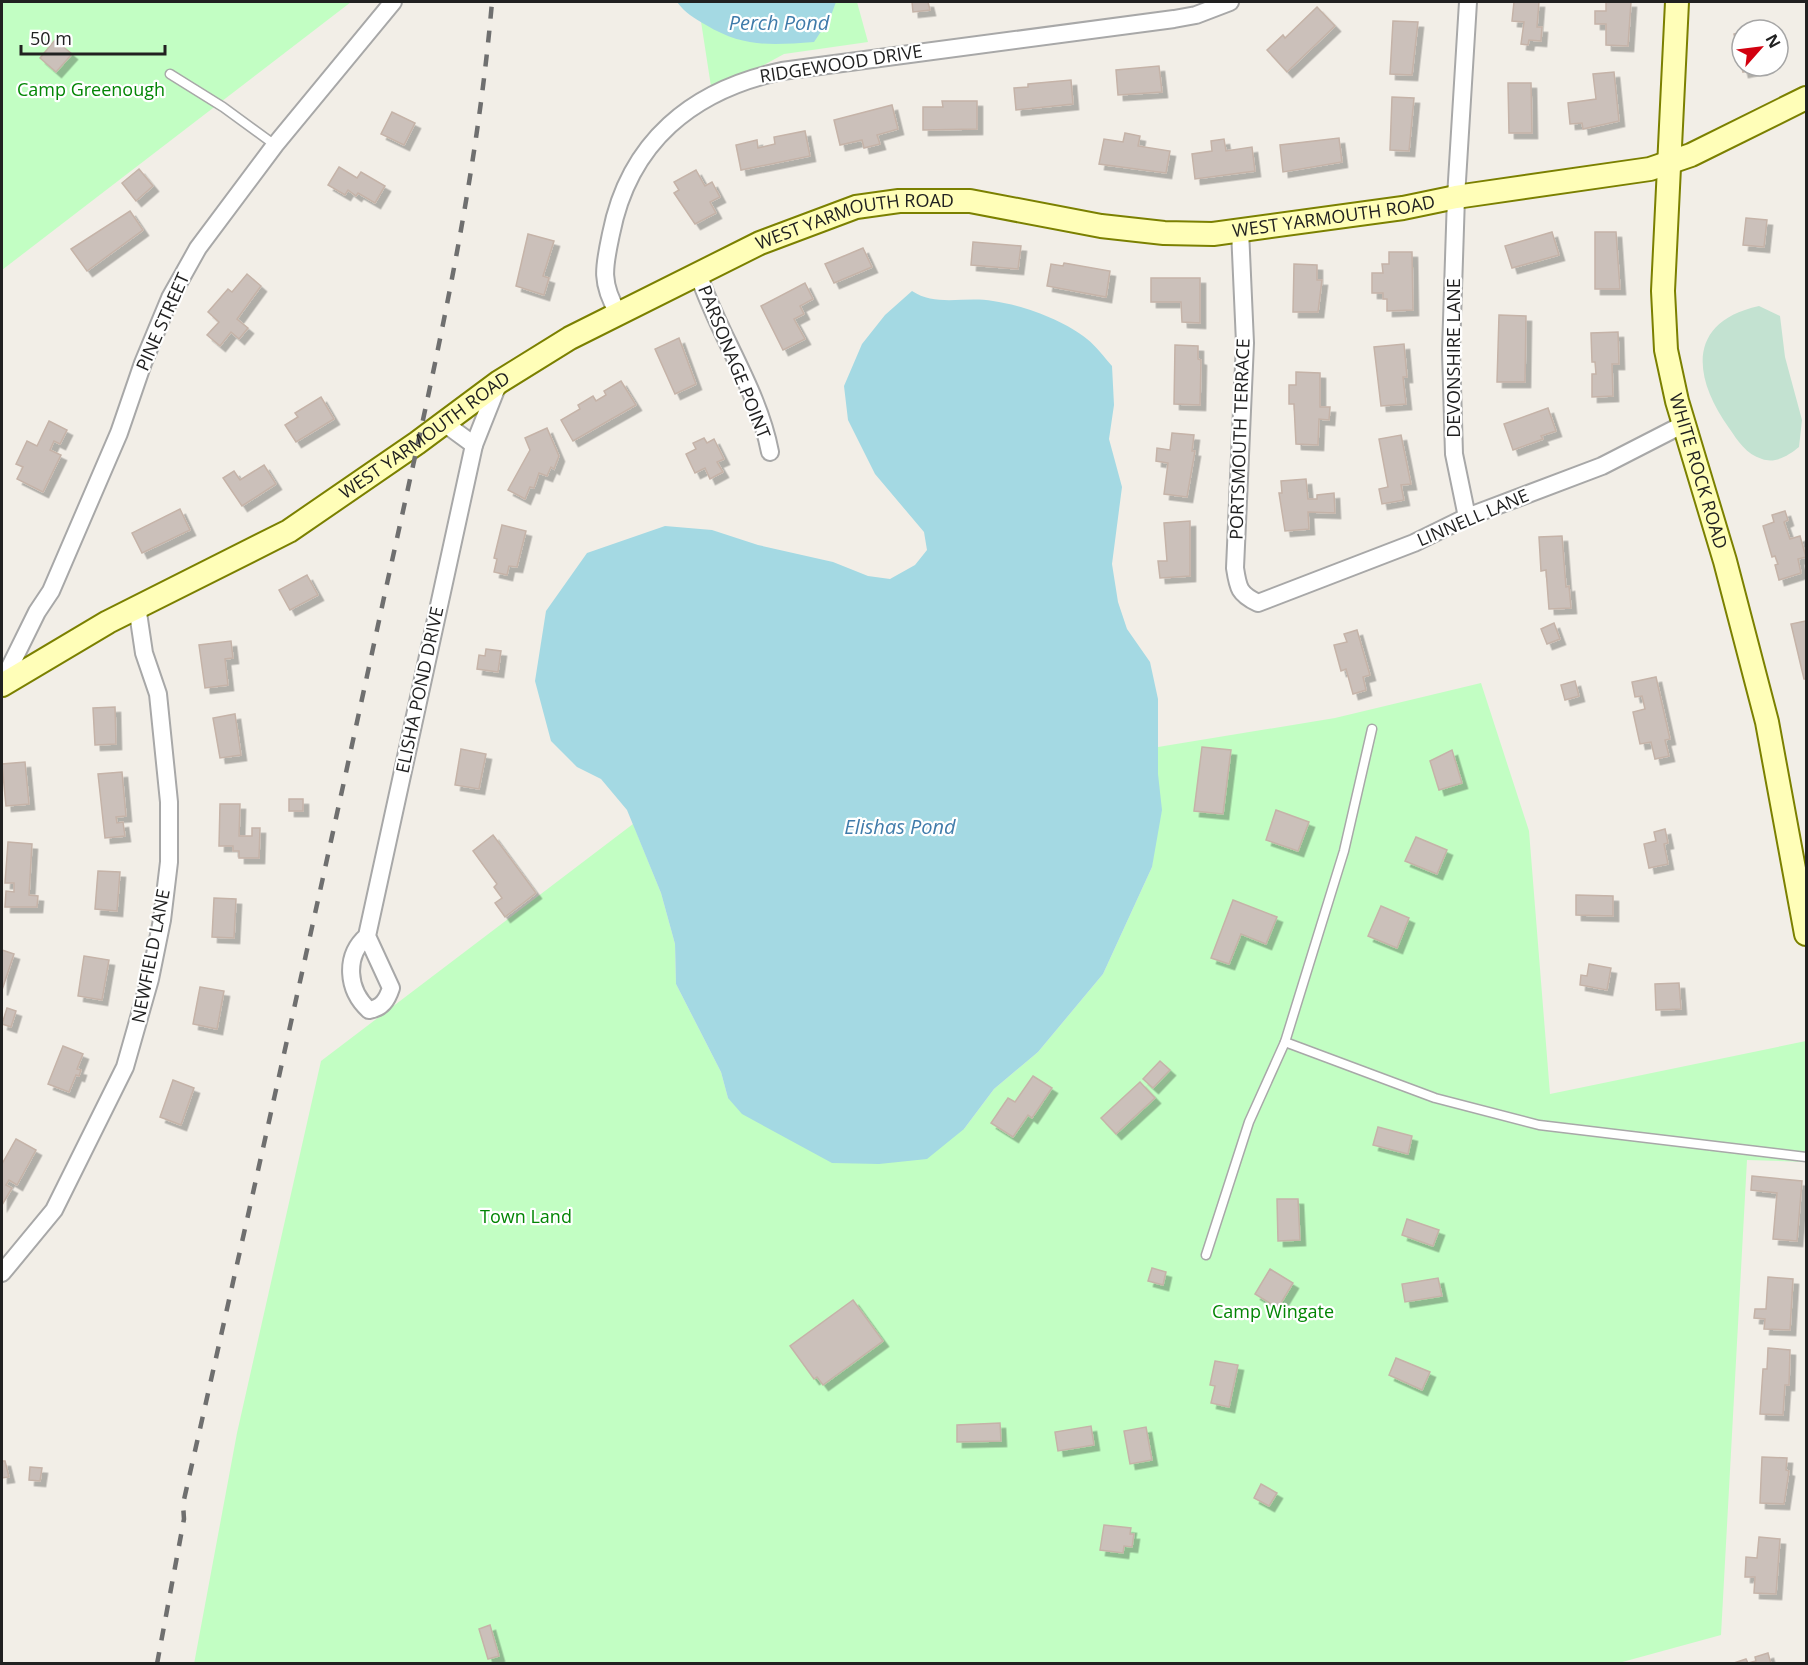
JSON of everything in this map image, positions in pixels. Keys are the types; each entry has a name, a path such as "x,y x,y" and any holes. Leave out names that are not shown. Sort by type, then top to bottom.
{"main road":[{"name":"WHITE ROCK ROAD","path":"1677,2 1663,321 1670,375 1725,561 1759,688 1806,934"},
{"name":"WEST YARMOUTH ROAD","path":"2,684 137,606 289,531 499,382 570,338 760,243 856,207 899,201 970,201 1101,226 1164,233 1214,234 1403,208 1634,172 1669,163 1806,99"}],"street":[{"name":"PINE STREET","path":"2,684 51,591 119,434 170,298 198,248 275,145 393,2"},
{"name":"RIDGEWOOD DRIVE","path":"618,313 606,290 604,272 614,217 626,183 657,138 683,111 699,101 746,80 789,69 1174,19 1196,15 1230,2"},
{"name":"DEVONSHIRE LANE","path":"1467,517 1454,454 1451,351 1456,198 1468,2"},
{"name":"PORTSMOUTH TERRACE","path":"1240,230 1245,344 1235,568 1238,584 1244,596 1258,603"},
{"name":"PARSONAGE POINT","path":"698,273 714,318 761,417 770,452"},
{"name":"ELISHA POND DRIVE","path":"367,936 474,445 499,382"},
{"path":"444,423 474,445"},
{"name":"LINNELL LANE","path":"1258,603 1414,543 1467,517 1602,466 1684,424"},
{"name":"NEWFIELD LANE","path":"2,1273 54,1210 124,1067 150,979 162,920 169,862 169,802 158,694 144,653 137,606"}],"lane":[{"path":"170,74 223,107 275,145"},
{"path":"1206,1256 1249,1122 1285,1042 1344,851 1372,729"},
{"path":"1285,1042 1435,1098 1539,1125 1806,1156"}],"green space":[{"name":"Camp Greenough","path":"2,2 351,2 2,270"},
{"path":"698,2 857,2 868,42 784,54 712,93"},
{"path":"1759,306 1780,316 1785,357 1802,420 1799,447 1777,460 1756,457 1739,442 1717,409 1703,372 1703,354 1708,338 1718,325 1735,314"},
{"name":"Camp Wingate","path":"1481,683 1529,831 1550,1094 1806,1041 1806,1162 1747,1160 1721,1635 1615,1664 194,1664 237,1433 321,1061 633,824 661,893 675,944 676,984 721,1072 728,1098 964,1129 994,1089 1038,1052 1103,974 1152,867 1158,747 1335,718"}],"water":[{"name":"Perch Pond","path":"677,2 836,2 830,18 814,42 771,44 733,38 690,15"},
{"name":"Elishas Pond","path":"912,291 931,299 982,300 1004,303 1042,314 1078,332 1097,348 1112,366 1114,405 1109,439 1122,487 1112,564 1118,602 1127,629 1150,662 1158,699 1158,774 1162,810 1152,867 1103,974 1038,1052 994,1089 964,1129 927,1159 879,1164 832,1163 742,1114 728,1098 721,1072 676,984 675,944 661,893 627,810 601,779 577,767 551,741 535,681 546,611 587,553 665,526 712,530 758,545 833,562 868,576 890,579 915,565 927,550 924,532 875,474 848,420 844,386 862,344 885,315"}],"building":[{"path":"912,2 928,2 930,10 913,12"},
{"path":"1514,2 1539,2 1537,27 1542,27 1541,41 1529,40 1528,45 1521,44 1524,22 1512,21"},
{"path":"1606,2 1631,2 1628,46 1606,45 1606,24 1595,24 1595,11 1606,11"},
{"path":"1317,7 1335,26 1287,72 1267,50 1283,35 1285,38"},
{"path":"1393,21 1418,22 1412,75 1390,74"},
{"path":"55,40 72,54 56,72 40,58"},
{"path":"1159,66 1162,92 1118,95 1116,70"},
{"path":"1614,72 1619,121 1583,129 1582,123 1570,124 1568,103 1596,99 1593,74"},
{"path":"1071,80 1073,104 1016,110 1014,88 1028,87 1028,84"},
{"path":"1508,83 1531,83 1532,133 1509,133"},
{"path":"1392,97 1414,98 1409,151 1390,150"},
{"path":"942,101 977,101 977,129 923,130 923,107 943,107"},
{"path":"892,105 898,129 877,135 880,144 864,148 862,140 840,145 834,120"},
{"path":"392,112 415,123 404,145 381,134"},
{"path":"805,131 810,156 741,170 736,145 757,140 758,148 775,144 774,137"},
{"path":"1125,133 1140,136 1138,146 1170,151 1166,173 1099,164 1104,139 1123,142"},
{"path":"1339,138 1342,162 1283,172 1280,145"},
{"path":"1224,139 1226,151 1252,147 1255,171 1195,179 1192,154 1212,151 1211,141"},
{"path":"339,167 357,178 361,172 385,186 375,203 358,193 356,196 348,190 345,195 328,185"},
{"path":"139,169 153,186 136,201 122,183"},
{"path":"696,170 705,186 712,182 720,197 710,202 716,213 695,224 674,193 679,190 674,182"},
{"path":"130,211 143,230 87,271 71,249"},
{"path":"1746,218 1767,220 1764,247 1743,245"},
{"path":"1552,232 1559,255 1512,268 1505,246"},
{"path":"1595,232 1616,232 1620,289 1595,289"},
{"path":"528,234 554,241 543,276 549,278 544,295 516,286"},
{"path":"973,242 1021,246 1018,269 971,265"},
{"path":"863,248 872,267 834,283 825,264"},
{"path":"1389,252 1412,252 1413,310 1387,311 1387,299 1383,299 1383,293 1372,293 1372,273 1383,273 1382,264 1389,264"},
{"path":"1064,263 1110,271 1106,297 1047,286 1051,264 1063,266"},
{"path":"1294,264 1317,265 1317,280 1322,280 1318,312 1293,312"},
{"path":"247,274 261,286 237,319 248,328 239,339 231,332 220,346 207,335 219,322 208,312 228,289 232,292"},
{"path":"1151,278 1200,278 1200,323 1182,322 1181,302 1151,302"},
{"path":"805,283 813,299 800,306 804,314 794,319 805,339 783,350 761,306"},
{"path":"1499,315 1526,316 1525,382 1497,382"},
{"path":"1618,332 1619,364 1612,364 1613,396 1592,397 1592,374 1596,374 1595,362 1592,362 1591,333"},
{"path":"679,338 696,384 675,394 655,349"},
{"path":"1404,344 1407,377 1403,377 1406,404 1381,406 1374,347"},
{"path":"1175,345 1198,346 1198,359 1201,360 1200,405 1174,404"},
{"path":"1296,372 1320,373 1320,407 1330,407 1329,420 1319,419 1318,445 1296,444 1294,404 1289,404 1289,385 1296,385"},
{"path":"621,381 636,405 573,441 561,420 580,409 578,405 593,396 596,401 606,395 604,391"},
{"path":"321,397 334,419 296,442 285,425 298,417 295,413"},
{"path":"1548,408 1556,431 1541,436 1543,439 1513,450 1504,424"},
{"path":"49,421 67,430 60,444 54,441 50,450 61,455 43,492 17,479 23,467 16,464 27,441 37,446"},
{"path":"547,428 559,456 554,469 551,467 547,476 539,473 534,488 530,487 525,499 508,490 530,450 525,438"},
{"path":"1172,433 1194,435 1192,451 1195,451 1187,497 1164,494 1168,463 1156,461 1157,448 1170,450"},
{"path":"1401,435 1411,484 1401,485 1404,500 1382,504 1379,489 1388,487 1379,439"},
{"path":"704,438 707,443 714,439 724,459 717,462 723,472 710,479 705,468 695,473 686,454 696,449 693,443"},
{"path":"264,465 276,484 242,506 223,478 234,471 240,480"},
{"path":"1306,479 1308,499 1317,499 1317,495 1334,493 1335,513 1308,512 1309,529 1285,531 1279,493 1282,493 1281,481"},
{"path":"180,509 190,530 142,553 132,533"},
{"path":"1785,511 1788,520 1784,522 1790,539 1800,536 1806,557 1798,559 1801,573 1779,580 1775,565 1778,564 1775,556 1772,557 1763,526 1774,522 1772,515"},
{"path":"1190,521 1190,576 1160,578 1158,561 1167,561 1164,523"},
{"path":"502,525 526,531 517,567 509,566 507,575 494,572 497,559 494,558"},
{"path":"1562,536 1566,587 1569,586 1571,608 1549,609 1546,570 1541,571 1539,537"},
{"path":"307,575 318,595 290,610 279,590"},
{"path":"1806,621 1806,679 1804,679 1791,624"},
{"path":"1554,623 1560,639 1547,644 1541,629"},
{"path":"1357,630 1370,675 1363,677 1366,690 1353,694 1346,669 1341,671 1334,645 1347,642 1344,634"},
{"path":"231,641 233,658 225,659 228,685 205,688 199,645"},
{"path":"486,649 501,651 498,672 477,669 479,655 485,656"},
{"path":"1656,677 1670,739 1665,740 1669,756 1655,759 1651,742 1640,744 1633,712 1645,709 1642,696 1635,697 1632,682"},
{"path":"1575,681 1579,696 1565,700 1561,685"},
{"path":"115,707 116,744 95,745 93,708"},
{"path":"235,714 241,755 220,758 213,718"},
{"path":"1202,747 1231,750 1223,814 1194,811"},
{"path":"461,749 486,754 479,789 455,785"},
{"path":"1452,750 1462,783 1439,790 1430,761"},
{"path":"25,762 29,804 6,806 2,764"},
{"path":"122,772 126,816 116,817 117,823 123,822 125,836 105,838 98,774"},
{"path":"289,799 303,799 303,811 289,811"},
{"path":"220,804 240,804 239,836 252,836 252,828 260,828 259,858 239,858 239,851 233,851 233,846 219,846"},
{"path":"1276,810 1309,822 1298,851 1266,840"},
{"path":"1665,829 1668,843 1664,844 1668,864 1649,868 1644,844 1656,841 1654,832"},
{"path":"493,835 536,893 505,917 495,903 502,898 494,887 497,884 473,851"},
{"path":"1416,837 1447,850 1437,874 1405,861"},
{"path":"8,842 32,844 29,895 38,896 37,907 5,907 6,891 14,892 14,883 5,883"},
{"path":"98,871 120,872 117,911 95,909"},
{"path":"1576,895 1613,896 1613,916 1576,915"},
{"path":"214,898 236,899 234,938 212,937"},
{"path":"1233,900 1277,917 1266,944 1241,934 1229,964 1211,958"},
{"path":"1381,906 1409,918 1397,948 1368,936"},
{"path":"2,950 14,954 2,990"},
{"path":"84,956 109,960 102,1000 78,996"},
{"path":"1589,964 1611,968 1607,990 1580,985 1581,975 1587,976"},
{"path":"1679,983 1681,1009 1656,1010 1655,984"},
{"path":"200,987 224,991 217,1029 193,1024"},
{"path":"7,1008 16,1011 11,1027 2,1024"},
{"path":"63,1046 83,1054 77,1069 81,1070 79,1076 76,1075 69,1092 48,1084"},
{"path":"1160,1061 1170,1070 1153,1088 1143,1079"},
{"path":"1033,1076 1052,1088 1032,1118 1028,1115 1013,1137 991,1123 1008,1098 1015,1102"},
{"path":"173,1080 194,1088 181,1125 160,1117"},
{"path":"1140,1082 1155,1098 1116,1134 1101,1118"},
{"path":"1378,1127 1412,1136 1408,1154 1373,1145"},
{"path":"16,1139 36,1150 17,1185 9,1180 6,1185 12,1188 2,1205 2,1164"},
{"path":"1752,1176 1802,1181 1797,1241 1773,1239 1777,1193 1751,1190"},
{"path":"1277,1199 1298,1199 1300,1240 1278,1241"},
{"path":"1407,1219 1439,1230 1433,1246 1402,1235"},
{"path":"1152,1268 1166,1272 1163,1285 1148,1281"},
{"path":"1270,1269 1293,1283 1278,1308 1255,1294"},
{"path":"1768,1277 1793,1279 1790,1330 1764,1329 1765,1319 1754,1318 1755,1309 1766,1309"},
{"path":"1438,1278 1442,1296 1405,1302 1402,1284"},
{"path":"853,1300 883,1341 823,1385 817,1377 814,1379 790,1346"},
{"path":"1768,1348 1790,1350 1789,1385 1785,1385 1783,1415 1760,1414 1763,1369 1767,1369"},
{"path":"1396,1358 1430,1372 1422,1390 1389,1375"},
{"path":"1215,1361 1238,1365 1229,1407 1211,1403 1215,1386 1210,1385"},
{"path":"1000,1423 1001,1441 957,1442 957,1425"},
{"path":"1091,1426 1094,1445 1058,1451 1055,1432"},
{"path":"1146,1427 1152,1460 1130,1464 1124,1431"},
{"path":"1762,1457 1787,1458 1786,1470 1789,1471 1784,1504 1760,1503"},
{"path":"2,1461 5,1461 9,1477 2,1478"},
{"path":"30,1467 42,1468 40,1481 29,1480"},
{"path":"1261,1484 1277,1493 1269,1506 1254,1498"},
{"path":"1104,1525 1131,1528 1130,1534 1134,1534 1132,1547 1124,1546 1123,1553 1100,1550"},
{"path":"1759,1537 1780,1539 1776,1594 1754,1593 1755,1577 1745,1577 1746,1557 1757,1558"},
{"path":"490,1625 499,1656 488,1659 479,1629"},
{"path":"1768,1653 1771,1664 1731,1664 1746,1659 1748,1663 1756,1661 1755,1657"}],"railway":[{"path":"157,1664 184,1519 183,1504 446,310 473,157 492,2"}],"park label":[{"name":"Town Land","path":"526,1217"}]}
